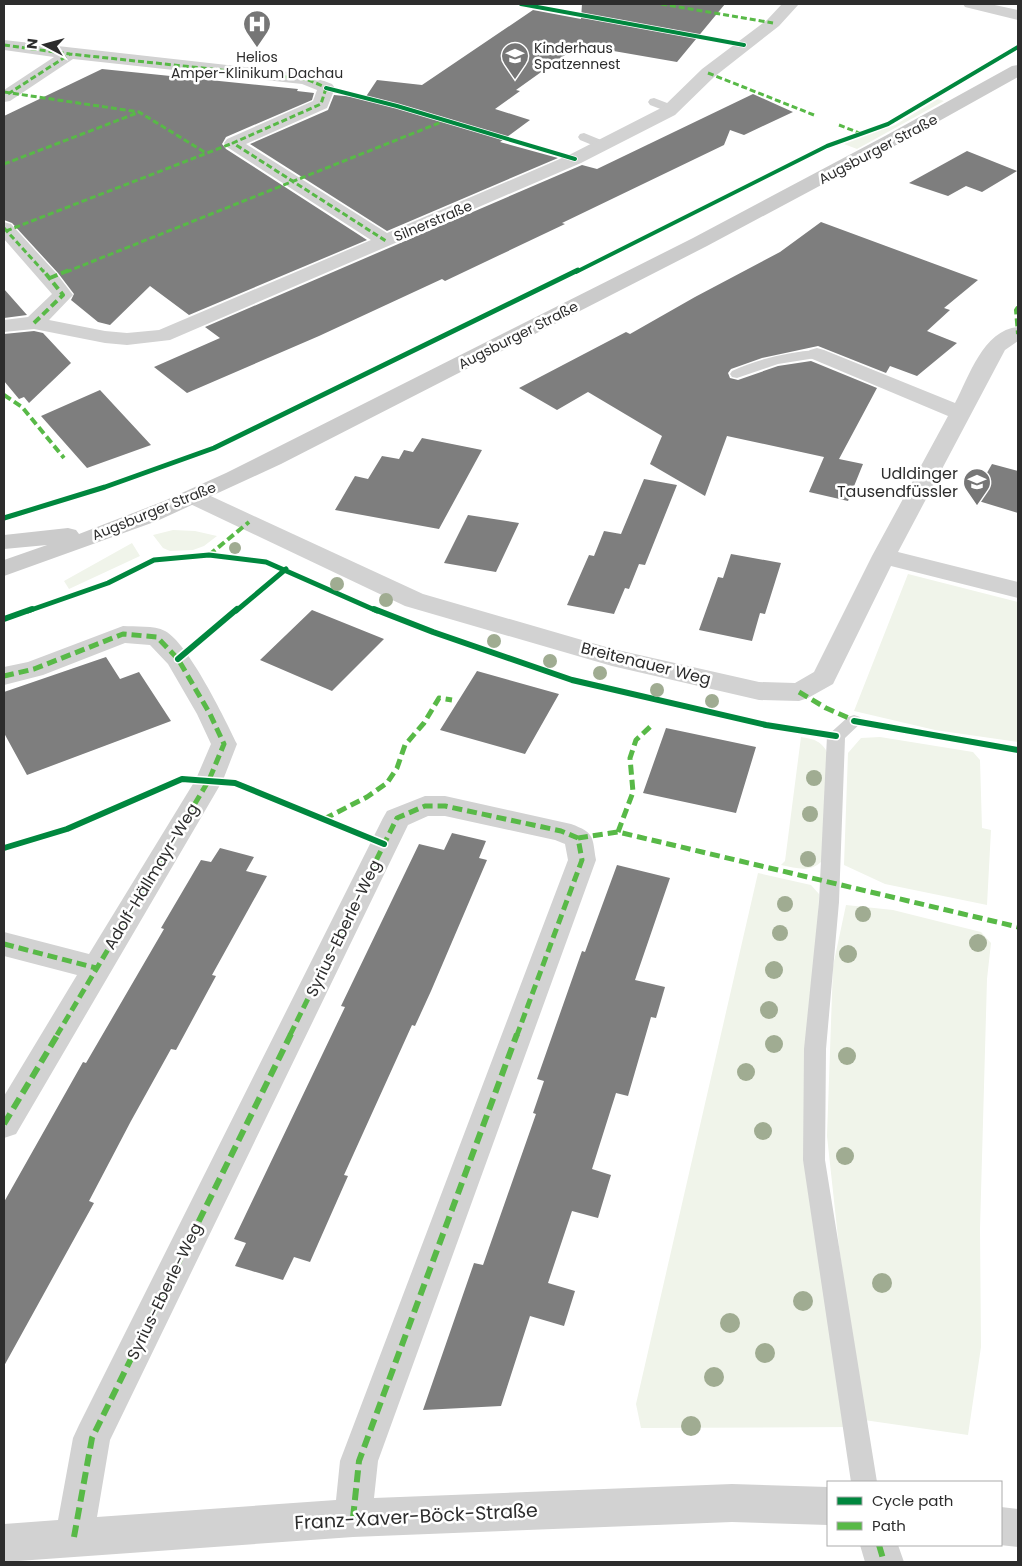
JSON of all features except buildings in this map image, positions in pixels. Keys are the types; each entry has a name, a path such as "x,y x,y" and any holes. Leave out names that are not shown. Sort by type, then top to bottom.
{"main road":[{"name":"Augsburger Straße","path":"4,568 107,532 194,497 715,236 899,138 1018,70"},
{"path":"4,542 107,532"}],"street":[{"name":"Silnerstraße","path":"4,326 34,323 105,337 127,339 163,336 575,159 602,145 708,73 772,23 791,4"},
{"path":"971,4 1018,15"},
{"path":"4,45 70,54 306,79 326,88 321,104 233,143 386,241"},
{"path":"4,97 70,54"},
{"path":"4,228 63,295 34,323"},
{"name":"Breitenauer Weg","path":"194,497 414,600 612,656 759,691 799,692 824,678 884,556 996,346 1017,333"},
{"path":"817,354 959,413"},
{"path":"884,556 1018,590"},
{"name":"Adolf-Hällmayr-Weg","path":"4,676 34,669 123,634 157,638 178,659 210,714 224,744 209,780 4,1124"},
{"name":"Syrius-Eberle-Weg","path":"74,1537 92,1438 397,818 424,806 445,806 561,831 578,838 582,860 358,1461 353,1518"},
{"path":"4,944 96,968"},
{"name":"Franz-Xaver-Böck-Straße","path":"4,1542 353,1518 732,1503 827,1506"},
{"path":"1002,1526 1018,1528"},
{"path":"879,1546 884,1562"}],"lane":[{"path":"584,137 602,145"},
{"path":"737,374 762,362 817,354"},
{"path":"854,721 836,736 829,902 814,1049 814,1160 864,1481"}],"shaded area":[{"path":"938,99 944,101 857,149 844,144 895,125"},
{"path":"173,530 195,531 217,536 204,546 193,550 170,551 163,548 153,535"},
{"path":"132,543 140,556 69,589 64,581"},
{"path":"908,574 1018,602 1018,742 935,730 854,711"},
{"path":"801,737 817,741 828,754 822,861 813,867 803,869 781,865 785,861"},
{"path":"880,737 973,752 980,760 982,828 991,830 987,905 885,884 844,865 848,753 861,738"},
{"path":"758,873 811,885 819,894 814,1160 854,1427 641,1428 636,1404"},
{"path":"846,905 893,910 981,932 991,943 987,979 980,1229 981,1347 968,1435 864,1420 839,1247 827,1136 833,966"}],"marked path":[{"path":"661,4 773,23"},
{"path":"4,45 70,54 306,79 330,89"},
{"path":"8,94 70,54"},
{"path":"708,73 814,115"},
{"path":"326,88 321,104 233,143 386,241"},
{"path":"4,92 139,112 206,153"},
{"path":"4,164 137,113"},
{"path":"50,278 444,121"},
{"path":"839,125 862,134"},
{"path":"6,231 233,143"},
{"path":"4,228 63,295 34,323"},
{"path":"1018,307 1016,310 1018,334"},
{"path":"4,395 22,407 64,458"},
{"path":"209,555 249,522"},
{"path":"4,676 34,669 123,634 157,637 178,659 210,714 224,744 209,780 4,1124"},
{"path":"799,692 826,708 858,722"},
{"path":"324,819 367,797 387,783 397,768 405,745 424,723 439,698 452,700"},
{"path":"618,832 633,792 630,758 636,740 651,726"},
{"path":"74,1537 92,1438 397,818 425,806 445,806 561,831 578,838 582,860 359,1461 353,1518"},
{"path":"578,838 618,832 1018,927"},
{"path":"4,944 96,968"},
{"path":"879,1546 884,1562"}],"cycle path":[{"path":"521,4 744,45"},
{"path":"4,518 105,487 214,448 475,322 827,146 888,124 1018,47"},
{"path":"326,88 397,106 575,159"},
{"path":"4,619 108,583 154,560 209,555 266,562 378,611 572,680 766,725 836,736"},
{"path":"178,659 286,569"},
{"path":"854,721 1018,750"},
{"path":"4,848 67,829 182,779 235,783 384,844"}],"place":[{"name":"Helios Amper-Klinikum Dachau","path":"257,48"},
{"name":"Kinderhaus Spatzennest","path":"515,80"},
{"name":"Udldinger Tausendfüssler","path":"977,506"}]}
